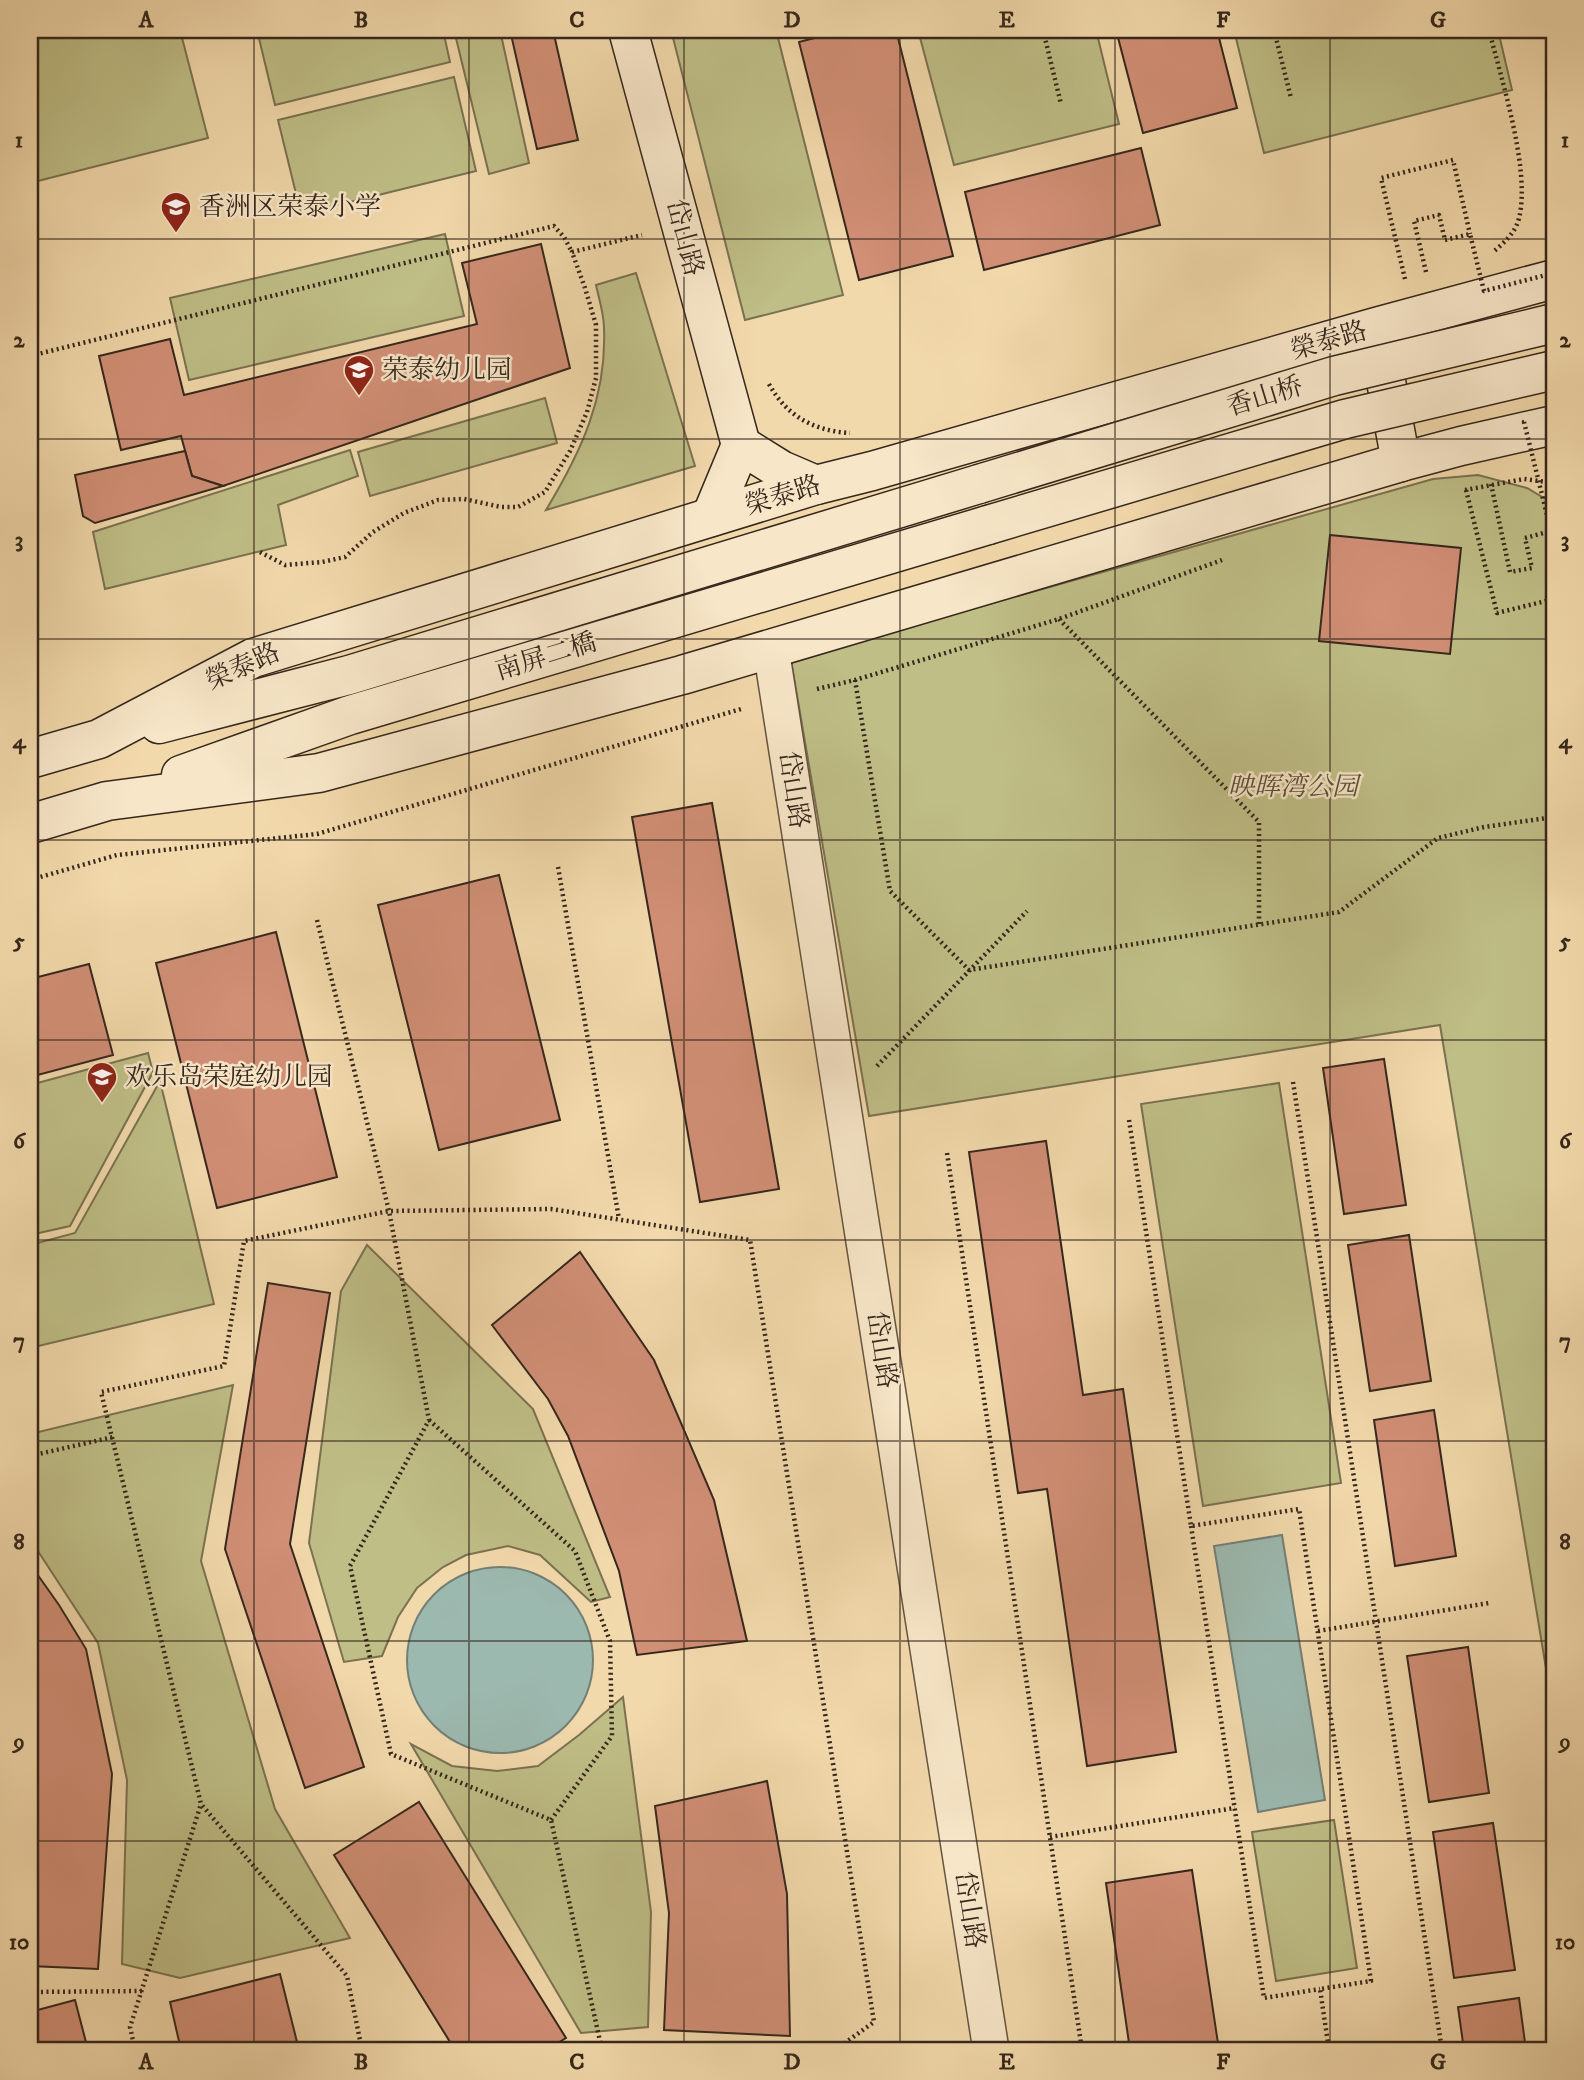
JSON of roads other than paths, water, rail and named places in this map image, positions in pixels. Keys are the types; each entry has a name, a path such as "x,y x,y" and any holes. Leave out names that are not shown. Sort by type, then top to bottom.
{"main road":[{"name":"岱山路","path":"628,30 741,445"},
{"name":"榮泰路","path":"30,759 99,739 253,658 816,485 1554,276"},
{"name":"香山桥","path":"979,484 1334,376 1554,323"},
{"path":"1376,327 1401,462"},
{"name":"香山桥","path":"988,525 1345,419 1554,370"},
{"path":"30,824 107,801 318,773 682,675 1544,422"},
{"path":"710,517 741,445 781,470 816,485"},
{"name":"南屏二橋","path":"99,739 349,675 979,484"},
{"name":"南屏二橋","path":"107,801 350,715 988,525"}],"street":[{"name":"岱山路","path":"771,649 991,2050"}],"water":[{"path":"1282,1535 1325,1800 1258,1812 1214,1546"},
{"path":"500,1567 536,1574 566,1594 586,1624 593,1660 586,1696 566,1726 536,1746 500,1753 464,1746 434,1726 414,1696 407,1660 414,1624 434,1594 464,1574"}],"place":[{"name":"香洲区荣泰小学","path":"176,234"},
{"name":"荣泰幼儿园","path":"359,397"},
{"name":"欢乐岛荣庭幼儿园","path":"102,1104"}],"park label":[{"name":"映晖湾公园","path":"1293,787"}]}
